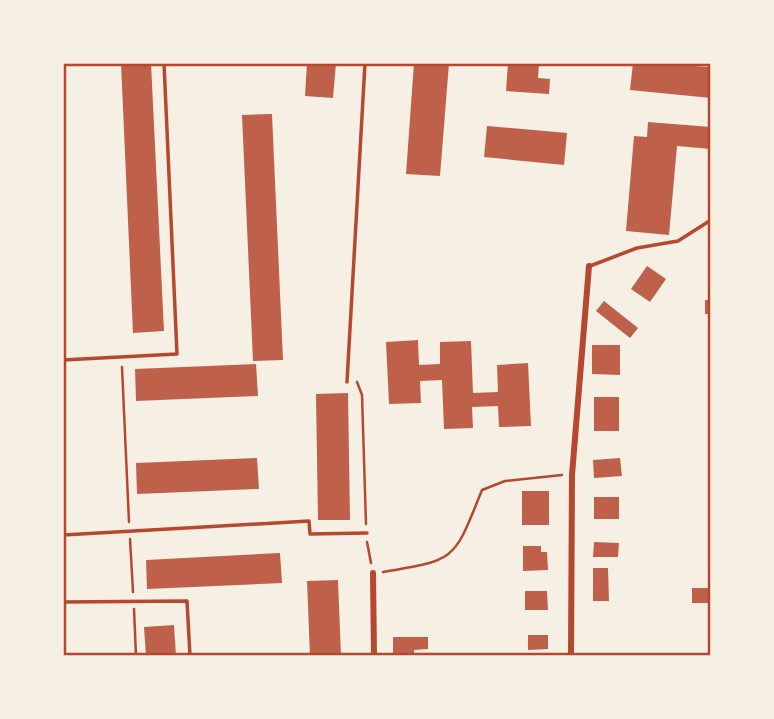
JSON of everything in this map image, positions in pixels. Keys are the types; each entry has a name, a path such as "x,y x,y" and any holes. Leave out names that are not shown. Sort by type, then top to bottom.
{"street":[{"path":"571,656 572,475 589,266"},
{"path":"373,573 374,656"}],"lane":[{"path":"63,360 177,354 164,63"},
{"path":"346,382 365,63"},
{"path":"589,266 638,248 678,241 711,220"},
{"path":"63,535 309,521 310,534 367,533"},
{"path":"63,602 187,601 190,656"}],"path":[{"path":"121,357 136,656"},
{"path":"348,362 362,395 367,533 373,573 437,562 449,556 460,541 482,490 505,481 572,475"}],"building":[{"path":"121,63 151,63 164,331 133,333"},
{"path":"307,63 336,63 333,98 305,96"},
{"path":"414,63 449,63 440,176 406,174"},
{"path":"508,63 539,63 538,78 550,79 549,94 506,91"},
{"path":"633,63 711,67 711,98 630,90"},
{"path":"272,114 283,360 253,361 242,115"},
{"path":"648,122 711,127 711,149 677,146 669,235 626,231 634,136 647,137"},
{"path":"487,126 567,133 564,165 484,157"},
{"path":"647,266 666,279 650,302 631,289"},
{"path":"705,300 711,300 711,314 705,314"},
{"path":"604,301 638,328 630,338 596,311"},
{"path":"418,340 419,365 440,364 440,342 471,341 473,393 498,392 497,365 528,363 531,426 499,427 498,406 472,407 473,428 444,429 442,380 420,381 421,403 389,404 386,342"},
{"path":"592,345 620,345 620,375 592,374"},
{"path":"256,364 258,396 136,401 135,369"},
{"path":"348,393 350,520 318,520 316,394"},
{"path":"594,397 619,397 619,431 594,431"},
{"path":"257,458 259,489 137,494 136,463"},
{"path":"620,458 622,476 594,478 593,460"},
{"path":"522,491 549,491 549,525 522,525"},
{"path":"594,497 619,497 619,519 594,519"},
{"path":"594,542 619,543 618,557 593,557"},
{"path":"523,546 541,546 541,552 547,552 548,570 523,571"},
{"path":"280,553 282,583 147,589 146,560"},
{"path":"593,568 608,568 609,601 593,601"},
{"path":"338,580 341,656 310,656 307,581"},
{"path":"692,588 711,588 711,603 692,603"},
{"path":"525,591 547,591 548,610 525,610"},
{"path":"174,625 176,656 146,656 144,627"},
{"path":"528,635 548,635 548,649 528,650"},
{"path":"393,637 428,637 428,649 414,650 414,656 393,656"}]}
